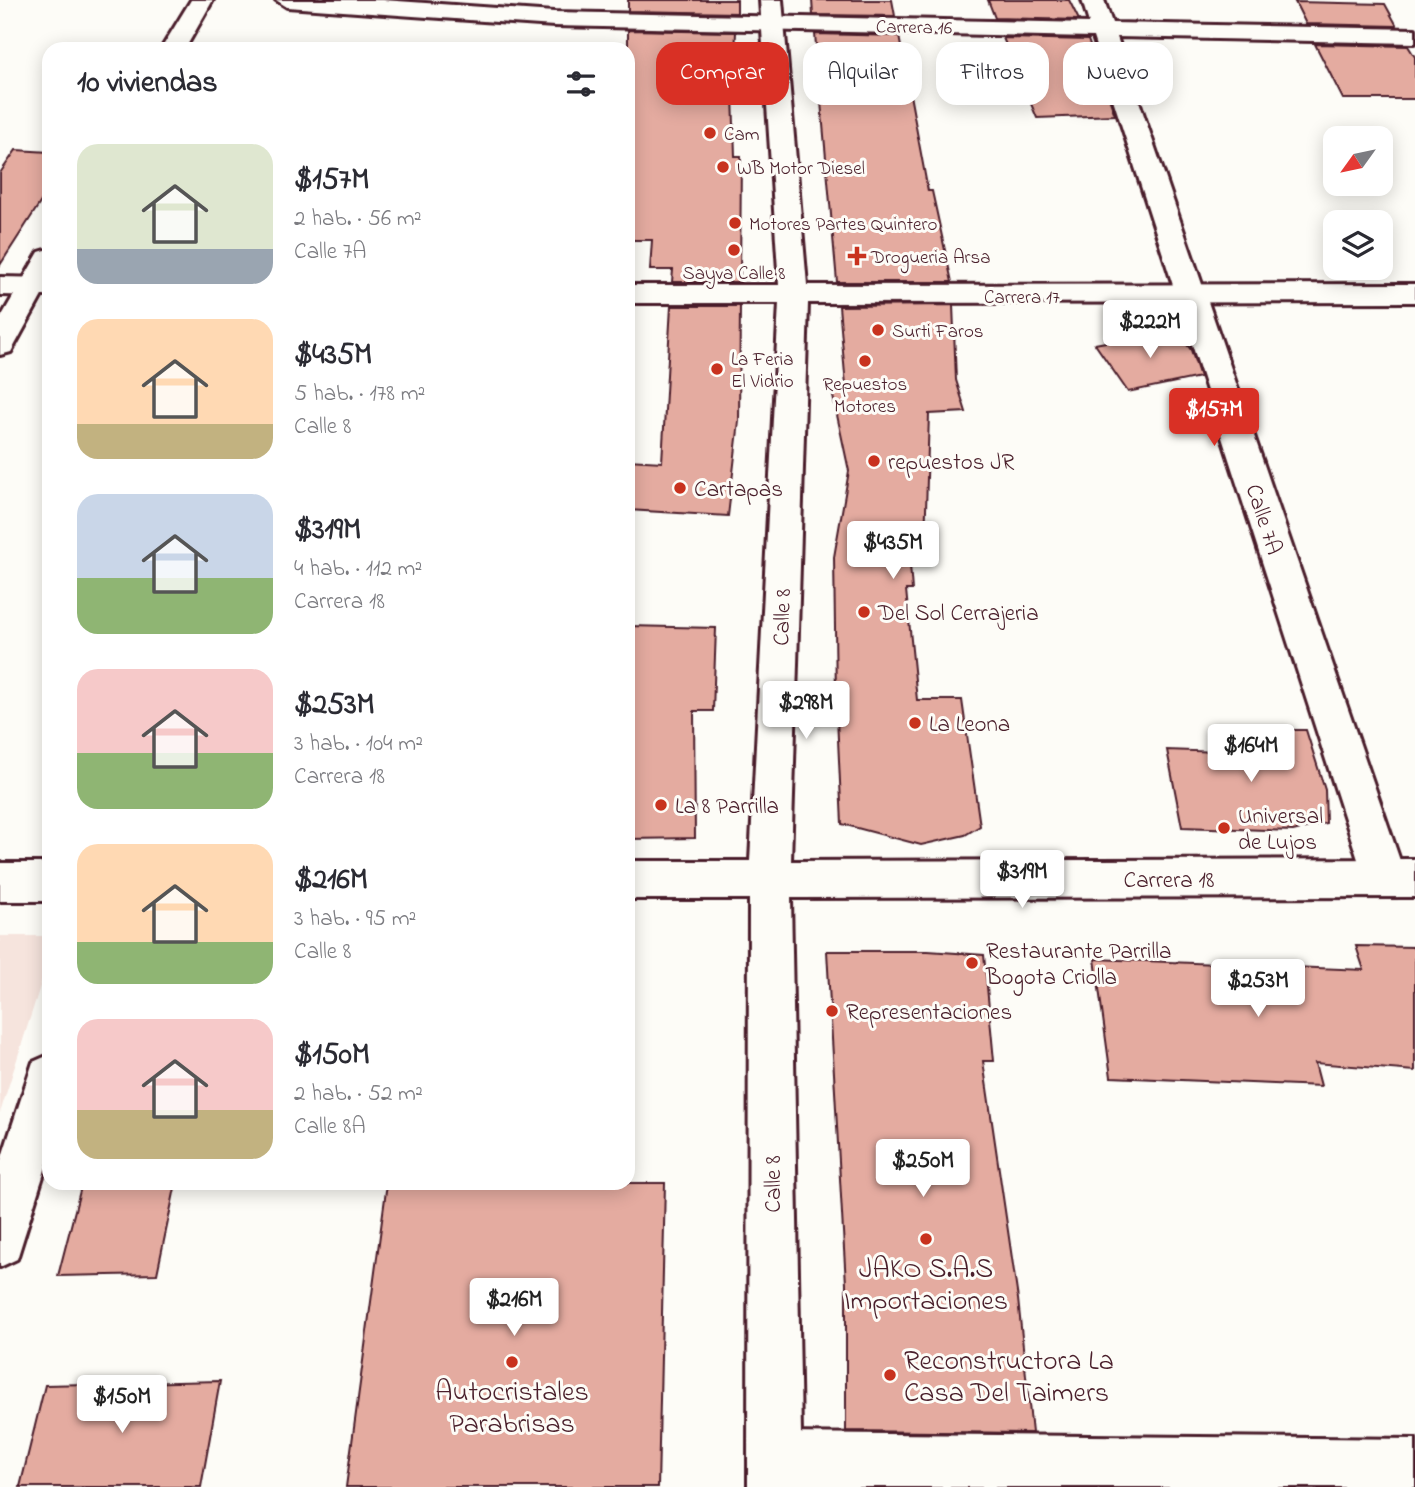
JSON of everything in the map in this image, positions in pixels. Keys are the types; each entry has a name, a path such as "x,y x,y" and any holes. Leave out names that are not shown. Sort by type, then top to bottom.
{"street":[{"path":"177,42 202,0"},
{"name":"Carrera 16","path":"287,0 554,19 772,13 1098,14 1415,36"},
{"name":"Calle 8","path":"772,13 793,296 770,879 775,1474"},
{"name":"Calle 7A","path":"1098,14 1191,296 1400,878"},
{"path":"0,286 40,287"},
{"path":"0,345 40,287"},
{"name":"Carrera 17","path":"635,294 1191,296 1415,293"},
{"name":"Carrera 18","path":"635,880 1400,878"},
{"path":"0,882 42,882"},
{"path":"0,1242 42,1101"},
{"path":"775,1474 1415,1466"}],"shaded area":[{"path":"0,936 42,936 42,980 0,1113"}],"building":[{"path":"628,0 737,0 737,13 628,11"},
{"path":"812,0 892,0 895,16 813,15"},
{"path":"988,0 1069,0 1079,20 995,18"},
{"path":"1295,2 1385,4 1397,26 1306,24"},
{"path":"628,30 736,32 736,42 656,42 656,105 733,105 735,156 741,156 740,282 672,282 673,270 650,270 652,240 635,240 635,42 628,42"},
{"path":"815,34 899,36 900,42 816,42"},
{"path":"1003,38 1088,40 1089,42 1063,42 1063,105 1111,105 1115,115 1037,118 1031,105 1049,105 1049,42 1005,42"},
{"path":"1315,44 1408,46 1415,57 1415,99 1343,99"},
{"path":"821,105 912,105 928,191 932,191 952,282 837,282"},
{"path":"16,150 42,152 42,200 0,265 0,173"},
{"path":"953,305 956,380 966,412 929,414 925,542 908,540 912,590 906,590 917,700 962,700 980,826 965,835 921,845 842,824 836,697 834,557 849,471 831,387 846,386 839,306"},
{"path":"671,306 740,306 739,421 728,516 635,510 635,460 662,462"},
{"path":"1175,329 1191,350 1200,377 1128,392 1095,344"},
{"path":"635,626 716,628 713,711 694,711 695,838 635,839"},
{"path":"1238,730 1306,730 1325,790 1326,823 1293,831 1182,827 1167,750 1245,753"},
{"path":"1356,946 1415,947 1415,1071 1315,1063 1321,1086 1111,1077 1095,959 1364,970"},
{"path":"827,951 928,951 984,955 994,1061 983,1061 1018,1299 1032,1433 846,1431 846,1284"},
{"name":"Autocristales Parabrisas","path":"635,1183 665,1183 658,1487 346,1487 386,1190 635,1190"},
{"path":"80,1190 175,1190 157,1274 58,1276"},
{"path":"220,1381 201,1487 20,1487 45,1385"}],"place":[{"name":"Cam","path":"710,133"},
{"name":"WB Motor Diesel","path":"723,167"},
{"name":"Motores Partes Quintero","path":"735,223"},
{"name":"Sayva Calle 8","path":"734,250"},
{"name":"Drogueria Arsa","path":"857,256"},
{"name":"Surti Faros","path":"878,330"},
{"name":"Repuestos Motores","path":"865,361"},
{"name":"La Feria El Vidrio","path":"717,369"},
{"name":"repuestos JR","path":"874,461"},
{"name":"Cartapas","path":"680,488"},
{"name":"Del Sol Cerrajeria","path":"864,612"},
{"name":"La Leona","path":"915,723"},
{"name":"La 8 Parrilla","path":"661,805"},
{"name":"Universal de Lujos","path":"1224,828"},
{"name":"Restaurante Parrilla Bogota Criolla","path":"972,963"},
{"name":"Representaciones","path":"832,1011"},
{"name":"JAKO S.A.S Importaciones","path":"926,1239"},
{"name":"Autocristales Parabrisas","path":"512,1362"},
{"name":"Reconstructora La Casa Del Taimers","path":"890,1375"}]}
